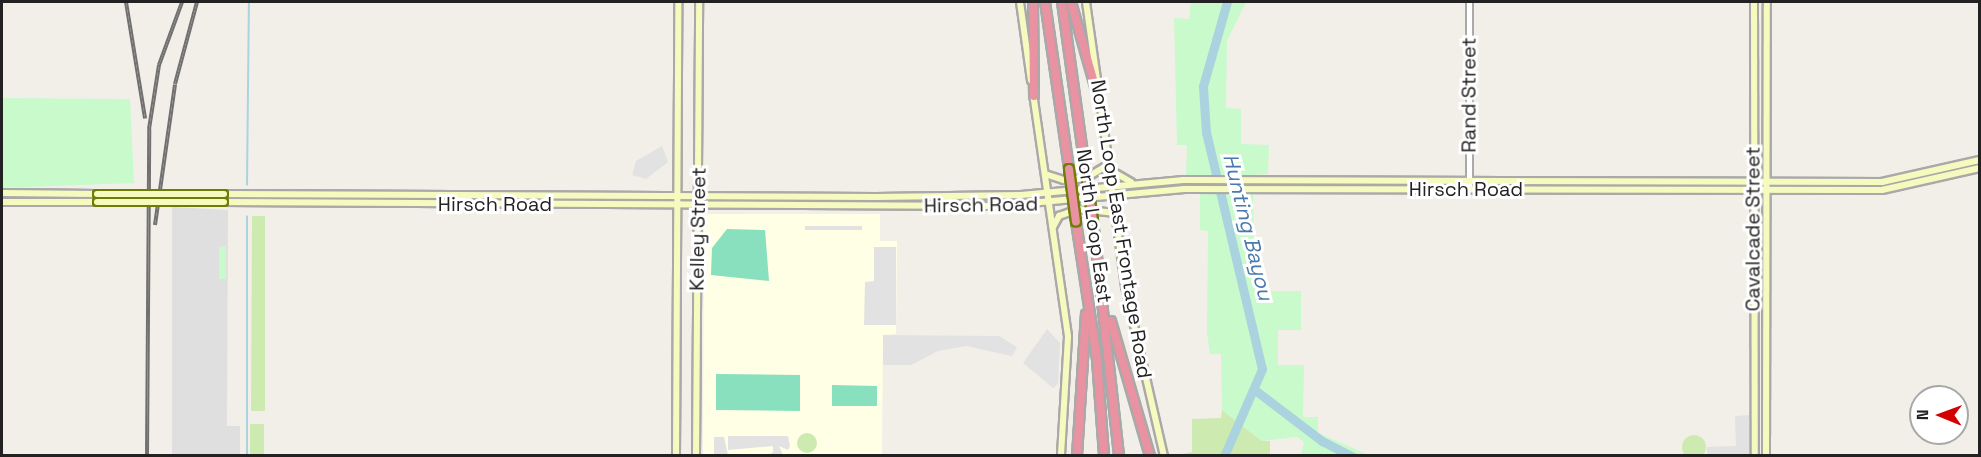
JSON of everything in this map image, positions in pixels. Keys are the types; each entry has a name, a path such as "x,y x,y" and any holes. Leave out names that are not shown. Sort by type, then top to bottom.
{"highway":[{"path":"1033,2 1034,96"},
{"name":"North Loop East","path":"1045,2 1085,282 1104,456"},
{"name":"North Loop East","path":"1062,2 1102,286 1119,456"},
{"path":"1071,2 1100,104"},
{"path":"1077,456 1085,282"},
{"path":"1102,286 1149,456"}],"main road":[{"name":"Kelley Street","path":"676,456 679,205 678,2"},
{"name":"Kelley Street","path":"696,456 699,2"},
{"path":"1020,2 1068,337 1061,456"},
{"name":"North Loop East Frontage Road","path":"1086,2 1116,213 1149,405 1164,456"},
{"name":"Cavalcade Street","path":"1754,2 1755,456"},
{"name":"Cavalcade Street","path":"1766,456 1767,2"},
{"name":"Hirsch Road","path":"2,201 876,206 1049,204 1207,189 1611,182 1898,181 1980,160"},
{"path":"1044,174 1064,180 1086,178 1110,166 1125,181 1143,183"},
{"name":"Hirsch Road","path":"2,193 876,198 1048,193 1143,183 1203,180 1611,190 1767,191 1898,189 1980,168"},
{"path":"1611,182 1611,190"},
{"path":"946,206 993,196"},
{"path":"787,197 787,205"},
{"path":"876,198 876,206"},
{"path":"1052,230 1059,216 1078,209 1116,213"}],"street":[{"name":"Rand Street","path":"1469,2 1469,185"}],"shaded area":[{"path":"662,146 668,162 646,179 632,175 636,161"},
{"path":"172,207 228,210 227,426 240,426 240,455 172,455"},
{"path":"704,214 880,214 880,241 897,241 896,334 883,335 882,455 703,456"},
{"path":"805,226 862,226 862,230 805,230"},
{"path":"874,247 896,247 896,325 864,325 865,282 874,281"},
{"path":"1047,329 1060,343 1058,384 1053,388 1023,363"},
{"path":"883,335 999,336 1017,347 1012,356 966,346 938,351 911,365 883,365"},
{"path":"1749,415 1749,455 1707,455 1707,447 1736,446 1735,416"},
{"path":"728,436 788,436 790,446 788,450 779,446 783,455 769,455 773,452 773,446 728,450"},
{"path":"714,437 724,437 728,455 714,455"}],"green space":[{"path":"1191,2 1246,2 1227,41 1226,108 1241,109 1241,144 1269,145 1268,174 1253,175 1254,260 1261,291 1301,291 1301,330 1278,330 1278,365 1304,365 1303,417 1318,417 1318,433 1369,455 1301,455 1304,442 1297,437 1262,441 1222,410 1221,354 1210,354 1207,333 1208,231 1200,230 1200,176 1186,175 1187,145 1177,145 1174,18 1189,19"},
{"path":"2,98 130,99 134,183 2,188"},
{"path":"252,216 265,216 265,411 251,411"},
{"path":"727,229 765,230 769,281 711,275 712,248"},
{"path":"226,246 226,279 219,279 219,247"},
{"path":"716,374 800,375 800,411 716,410"},
{"path":"832,385 877,386 877,406 832,406"},
{"path":"1222,410 1262,441 1270,441 1270,455 1171,456 1192,452 1192,419 1221,418"},
{"path":"250,424 264,424 264,455 250,455"},
{"path":"807,433 814,436 817,443 814,450 807,453 800,450 797,443 800,436"},
{"path":"1694,435 1702,439 1706,447 1702,455 1694,459 1686,455 1682,447 1686,439"}],"waterway":[{"path":"247,185 249,2"},
{"name":"Hunting Bayou","path":"1224,456 1262,369 1206,133 1203,86 1227,2"},
{"path":"247,217 247,456"},
{"path":"1255,390 1322,441 1352,456"}],"railway":[{"path":"126,2 145,118"},
{"path":"147,456 149,129 159,65 182,2"},
{"path":"155,225 175,84 197,2"}]}
